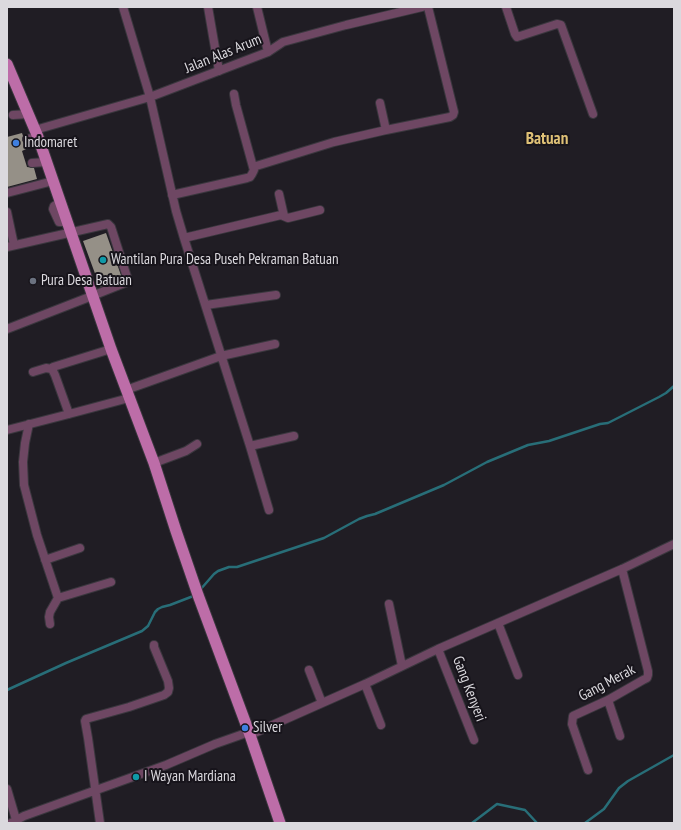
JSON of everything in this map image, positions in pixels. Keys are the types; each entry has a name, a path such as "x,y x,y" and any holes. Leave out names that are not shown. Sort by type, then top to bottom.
{"main road":[{"path":"7,64 28,114 33,135 46,162 61,202 92,296 154,463 196,588 280,823"}],"street":[{"path":"123,7 150,97 172,194 184,238 269,510"},
{"path":"208,7 219,71"},
{"path":"257,7 268,52"},
{"name":"Jalan Alas Arum","path":"33,135 150,97 268,52 282,42 422,7"},
{"path":"253,167 334,142 450,117 453,115 454,112 428,7"},
{"path":"506,7 517,36 557,24 561,25 593,114"},
{"path":"172,194 250,177 254,170 234,94"},
{"path":"380,103 386,130"},
{"path":"13,115 28,114"},
{"path":"32,163 46,162"},
{"path":"7,193 53,181"},
{"path":"279,194 284,216"},
{"path":"184,238 281,215 288,218 320,210"},
{"path":"7,212 11,246 69,227 110,224 128,280 92,296 7,329"},
{"path":"206,306 276,295"},
{"path":"7,430 69,414 128,394 221,356 275,344"},
{"path":"33,372 46,368 52,368 111,349"},
{"path":"52,368 69,414"},
{"path":"30,424 25,443 23,462 24,485 37,535 58,598"},
{"path":"250,446 294,436"},
{"path":"154,463 186,451 197,444"},
{"path":"7,789 14,822 24,816 166,765 215,744 249,734 365,684 438,649 622,569 674,544"},
{"path":"45,560 80,548"},
{"name":"Gang Merak","path":"588,770 573,729 573,716 608,700 647,678 648,675 622,569"},
{"path":"50,624 50,612 58,598 111,582"},
{"path":"389,604 402,666"},
{"path":"498,623 518,675"},
{"path":"100,823 85,721 88,718 129,707 164,695 168,692 168,681 154,645"},
{"name":"Gang Kenyeri","path":"438,649 474,740"},
{"path":"309,670 322,703"},
{"path":"365,684 381,726"},
{"path":"608,700 620,736"}],"building":[{"path":"22,133 22,140 26,149 22,151 27,167 34,168 37,179 7,187 7,137"},
{"name":"Wantilan Pura Desa Puseh Pekraman Batuan","path":"106,233 122,278 100,287 83,241"}],"waterway":[{"path":"200,590 218,571 229,567 237,567 324,538 359,519 375,514 444,485 487,462 528,445 549,441 600,424 608,423 659,397 674,386"},
{"path":"7,690 142,631 148,626 158,609 196,595"},
{"path":"585,823 604,809 619,788 628,781 674,755"},
{"path":"472,823 497,804 525,810 537,823"}],"place":[{"name":"Indomaret","path":"16,143"},
{"name":"Wantilan Pura Desa Puseh Pekraman Batuan","path":"103,260"},
{"name":"Pura Desa Batuan","path":"33,281"},
{"name":"Silver","path":"245,728"},
{"name":"I Wayan Mardiana","path":"136,777"}],"district":[{"name":"Batuan","path":"547,139"}]}
